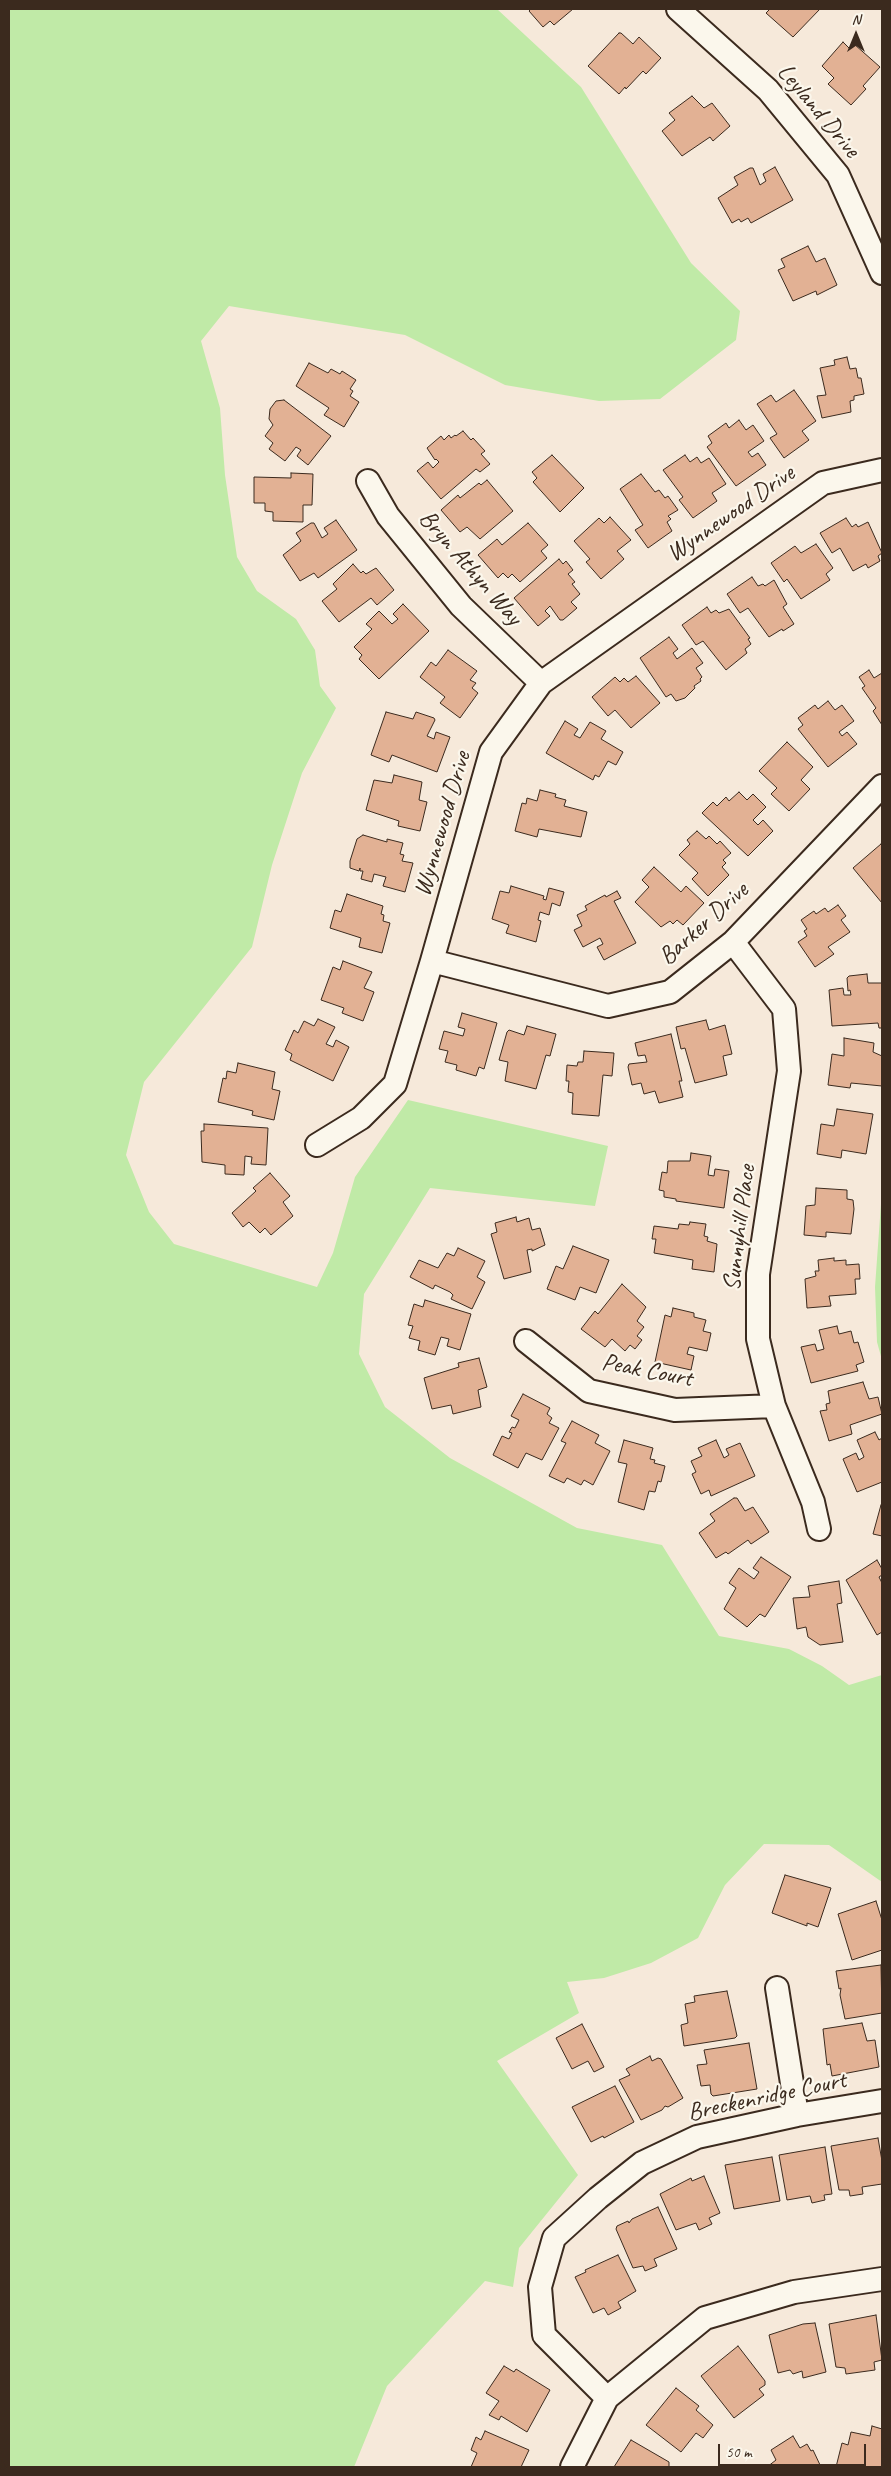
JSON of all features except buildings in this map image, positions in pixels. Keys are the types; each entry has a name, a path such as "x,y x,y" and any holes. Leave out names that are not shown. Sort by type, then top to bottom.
{"street":[{"name":"Leyland Drive","path":"678,9 768,90 838,175 882,274"},
{"name":"Wynnewood Drive","path":"316,1145 361,1118 395,1084 491,752 541,683 823,483 882,470"},
{"name":"Bryn Athyn Way","path":"368,481 388,516 461,606 541,683"},
{"name":"Barker Drive","path":"432,961 608,1006 670,992 733,942 882,786"},
{"name":"Sunnyhill Place","path":"733,942 784,1009 789,1071 758,1274 758,1339 774,1406 813,1502 818,1529"},
{"name":"Peak Court","path":"526,1341 589,1391 675,1410 774,1406"},
{"path":"776,1988 797,2115"},
{"name":"Breckenridge Court","path":"607,2398 544,2335 540,2287 554,2238 598,2198 642,2163 697,2137 797,2115 882,2101"},
{"path":"572,2467 607,2398 705,2318 794,2292 882,2279"}],"green space":[{"path":"9,9 497,9 581,87 691,263 740,311 736,340 660,399 599,401 505,385 405,335 229,306 201,341 220,408 225,475 237,557 257,591 296,619 315,650 320,686 336,708 302,773 272,865 252,947 144,1082 126,1155 149,1212 174,1244 317,1287 333,1253 355,1177 408,1100 608,1146 595,1206 430,1188 364,1294 359,1354 385,1407 450,1458 577,1528 662,1545 719,1636 789,1649 822,1666 849,1685 882,1675 882,1882 829,1845 764,1844 725,1885 698,1938 651,1963 604,1978 567,1982 579,2013 497,2061 578,2175 519,2248 513,2287 485,2281 387,2386 354,2467 9,2467"},
{"path":"882,1190 882,1360 877,1342 875,1287"}]}
